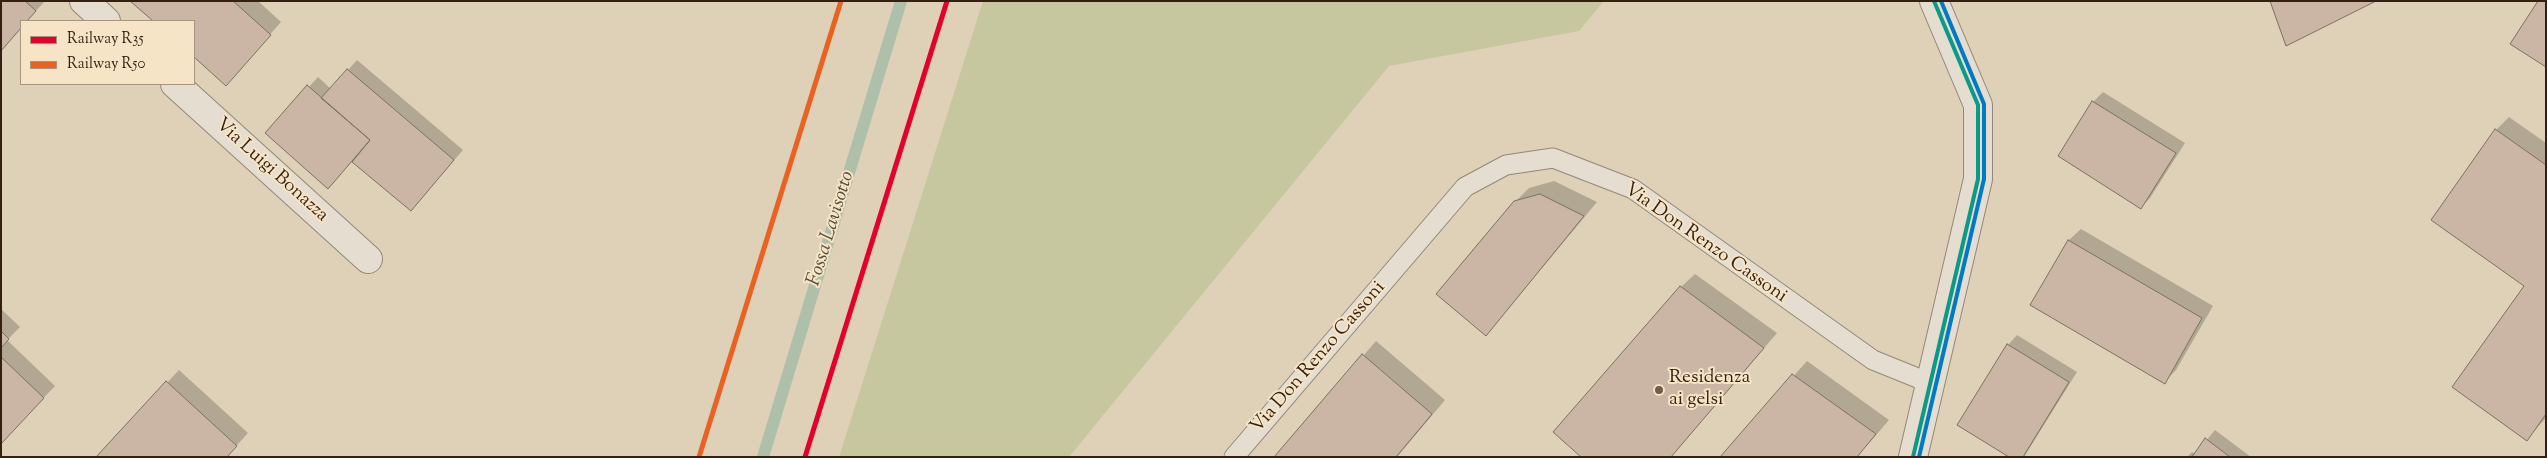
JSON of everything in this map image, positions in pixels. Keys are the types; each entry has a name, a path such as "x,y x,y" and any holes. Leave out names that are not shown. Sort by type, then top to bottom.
{"street":[{"path":"84,1 105,20"},
{"path":"1913,457 1978,178 1978,105 1934,1"},
{"name":"Via Luigi Bonazza","path":"176,85 368,259"}],"lane":[{"name":"Via Don Renzo Cassoni","path":"1234,457 1465,187 1506,165 1553,158 1634,189 1873,360 1930,384"}],"green space":[{"path":"983,1 1604,1 1579,31 1389,66 1069,457 839,457"}],"building":[{"path":"1,1 25,1 36,11 28,20 20,20 20,29 1,51"},
{"path":"130,1 233,1 271,35 226,86 195,58 195,20 152,20"},
{"path":"2270,1 2376,1 2286,46"},
{"path":"2538,1 2546,1 2546,67 2510,44"},
{"path":"347,69 454,160 411,211 352,162 370,140 321,98"},
{"path":"307,85 370,140 328,189 265,133"},
{"path":"2092,101 2176,153 2141,209 2058,156"},
{"path":"2495,129 2546,165 2546,414 2527,441 2452,387 2524,286 2431,220"},
{"path":"1540,194 1584,216 1486,336 1436,294 1514,201"},
{"path":"2068,240 2202,318 2165,384 2030,305"},
{"name":"Residenza ai gelsi","path":"1680,286 1764,348 1671,457 1581,457 1553,432"},
{"path":"1,331 9,339 1,348"},
{"path":"2007,344 2069,382 2023,457 2009,457 1957,425"},
{"path":"1362,354 1432,414 1396,457 1274,457"},
{"path":"1,357 44,398 1,444"},
{"name":"Residenza ai gelsi","path":"1792,374 1876,434 1857,457 1720,457"},
{"path":"166,381 237,446 227,457 96,457"},
{"path":"2205,438 2230,457 2192,457"}],"waterway":[{"name":"Fossa Lavisotto","path":"763,457 901,1"}],"rail line":[{"name":"R50","path":"699,457 841,1"},
{"name":"R35","path":"805,457 947,1"}],"transit line":[{"path":"1913,457 1978,179 1978,105 1934,1"},
{"path":"1919,457 1984,179 1984,104 1941,1"}],"place":[{"name":"Residenza ai gelsi","path":"1659,390"}]}
